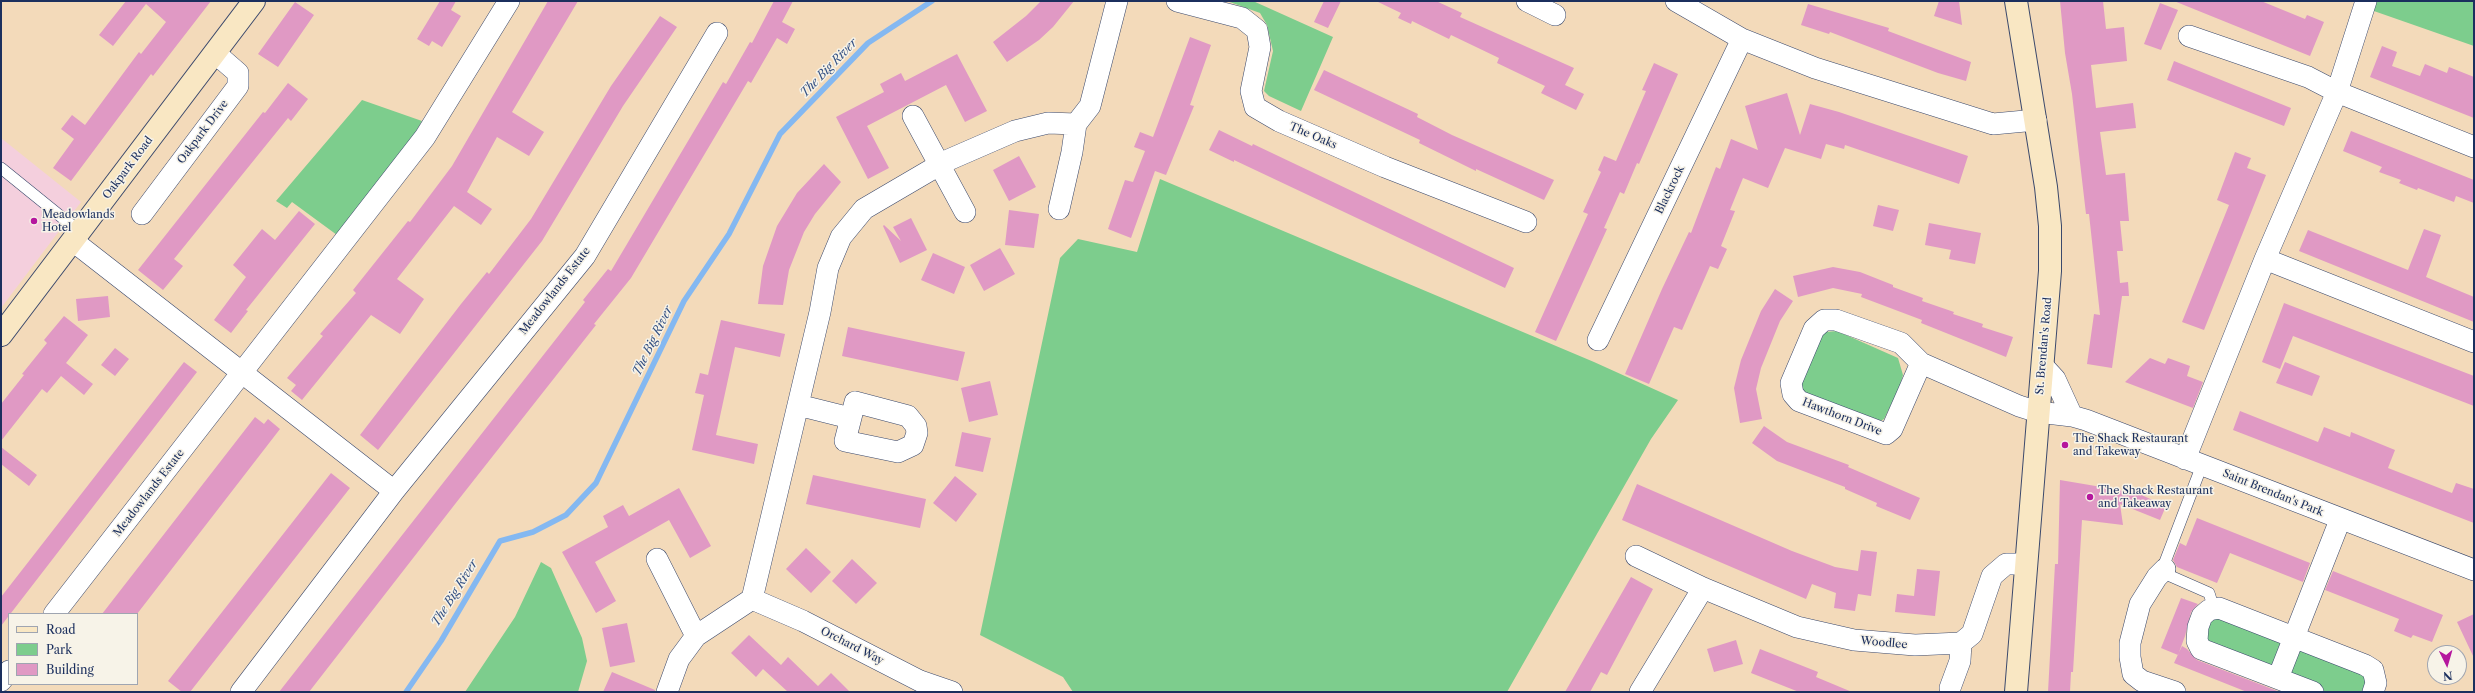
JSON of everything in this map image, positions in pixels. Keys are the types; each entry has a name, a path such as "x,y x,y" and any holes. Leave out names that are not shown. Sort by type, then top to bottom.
{"main road":[{"name":"Oakpark Road","path":"1,335 254,1"},
{"name":"St. Brendan's Road","path":"2016,1 2036,120 2050,226 2050,271 2044,367 2038,412 2016,692"}],"street":[{"name":"Meadowlands Estate","path":"55,613 243,373 425,137 509,1"},
{"path":"1059,209 1072,152 1076,124 1090,106 1117,1"},
{"name":"The Oaks","path":"1177,1 1242,18 1257,30 1260,47 1251,91 1255,108 1279,121 1385,167 1526,222"},
{"path":"1527,1 1555,15"},
{"path":"1676,1 1742,39 1815,68 1993,124 2036,120"},
{"path":"2194,462 2265,259 2337,92 2366,1"},
{"name":"Meadowlands Estate","path":"241,692 394,491 585,256 717,33"},
{"path":"2189,36 2288,70 2337,92 2474,147"},
{"name":"Blackrock","path":"1598,340 1742,39"},
{"name":"Oakpark Drive","path":"142,214 238,86 238,73 215,52"},
{"path":"913,116 965,212"},
{"path":"667,692 680,659 696,636 752,599 820,312 828,268 841,237 864,209 939,165 1016,131 1048,123 1076,124"},
{"path":"77,236 243,373 394,491"},
{"path":"2265,259 2474,342"},
{"name":"Hawthorn Drive","path":"1921,363 1892,429 1886,434 1799,401 1793,394 1791,383 1814,329 1824,320 1836,320 1902,343 1921,363 2038,412"},
{"path":"2044,367 2055,379 2072,416"},
{"path":"798,405 850,418"},
{"name":"Saint Brendan's Park","path":"2038,412 2072,416 2194,462 2340,520 2474,570"},
{"path":"2278,678 2340,520"},
{"name":"Woodlee","path":"1636,556 1703,588 1798,627 1847,638 1915,646 1962,643"},
{"path":"656,559 696,636"},
{"path":"1950,688 1960,661 1962,643 1972,634 1992,576 2006,564 2025,564"},
{"path":"2165,569 2157,577 2140,604 2130,643 2130,657 2133,674 2142,681 2175,692"},
{"path":"1640,692 1703,588"},
{"name":"Orchard Way","path":"752,599 803,621 920,681 952,692"},
{"path":"2313,692 2201,649 2197,641 2198,627 2202,616 2214,609 2219,608 2295,636 2373,670 2376,683 2373,692"},
{"path":"1,681 8,672"}],"lane":[{"path":"1,168 77,236"},
{"path":"2194,462 2165,562 2165,569 2168,575 2209,593 2214,609"}],"shaded area":[{"name":"Meadowlands Hotel","path":"1,138 81,202 1,308"}],"green space":[{"path":"1227,1 1253,1 1333,37 1301,111 1269,96 1264,91 1273,51 1267,25 1260,13"},
{"path":"2374,1 2474,1 2474,46 2371,10"},
{"path":"362,100 422,121 404,152 337,235 292,202 287,208 276,201"},
{"path":"1160,179 1594,362 1678,400 1651,439 1507,692 1073,692 1063,677 980,635 1060,258 1078,239 1137,252"},
{"path":"1837,331 1898,358 1903,375 1899,389 1884,419 1877,423 1805,398 1801,383 1821,337 1826,332"},
{"path":"541,562 551,568 582,638 587,661 578,692 465,692 515,617"},
{"path":"2220,615 2282,639 2276,668 2207,640 2207,624"},
{"path":"2296,649 2367,675 2365,692 2324,692 2291,679 2289,664"}],"building":[{"path":"126,1 211,1 153,76 151,74 71,181 53,168 74,139 61,129 72,115 85,125 139,52 141,54 166,22 146,4 113,46 99,35"},
{"path":"440,1 456,1 451,10 461,16 442,47 432,41 429,46 417,39"},
{"path":"548,1 578,1 512,112 544,132 529,156 497,137 467,192 492,209 481,225 454,206 397,279 424,299 400,334 371,315 302,400 291,391 296,385 287,378 323,336 320,334 356,293 353,290 408,221 410,222 452,166"},
{"path":"774,1 793,1 782,22 795,29 787,44 777,38 751,83 748,81 631,278 594,324 596,325 309,692 279,692 585,302 583,300 608,269 611,271 723,82 726,84 750,42 752,43"},
{"path":"1041,1 1074,1 1053,27 1039,40 1007,62 993,42 1026,16"},
{"path":"1324,1 1341,1 1328,28 1314,22"},
{"path":"1376,1 1436,1 1462,13 1460,17 1574,68 1565,85 1584,94 1576,110 1541,93 1545,86 1497,63 1499,58 1451,35 1449,39 1412,21 1411,24 1398,18 1401,13"},
{"path":"1939,1 1959,1 1962,25 1934,16"},
{"path":"2060,1 2103,1 2106,29 2124,27 2127,61 2091,65 2096,108 2133,103 2136,128 2100,132 2106,175 2125,173 2129,221 2120,221 2123,251 2117,251 2120,283 2128,282 2129,296 2122,296 2112,368 2087,364 2094,314 2100,315 2089,214 2086,214 2072,94 2065,53"},
{"path":"2174,1 2261,1 2305,19 2307,15 2324,22 2310,56"},
{"path":"295,2 314,15 278,67 258,54"},
{"path":"2160,3 2178,10 2161,50 2144,44"},
{"path":"1808,4 1889,28 1888,31 1971,62 1966,81 1938,73 1830,32 1829,34 1801,25"},
{"path":"660,16 677,27 623,106 542,241 378,450 360,435 461,304 487,272 489,274 531,219 611,86"},
{"path":"1190,37 1211,45 1190,105 1194,106 1166,175 1155,171 1131,238 1108,229 1125,180 1133,182 1145,151 1134,147 1140,132 1153,137"},
{"path":"2382,46 2397,52 2392,66 2420,76 2425,64 2447,73 2449,67 2474,77 2474,118 2370,77"},
{"path":"957,54 987,111 965,122 946,85 867,126 889,168 868,179 836,117 884,92 880,84 901,73 905,81"},
{"path":"2174,61 2291,108 2284,126 2167,80"},
{"path":"1654,63 1678,74 1639,164 1637,163 1624,194 1620,192 1604,228 1607,229 1556,341 1535,332 1588,214 1583,212 1601,172 1598,170 1604,156 1616,161 1646,91 1642,90"},
{"path":"1324,70 1418,114 1417,117 1452,135 1554,180 1544,200 1476,169 1476,171 1419,143 1420,140 1314,90"},
{"path":"288,83 308,99 291,121 288,118 174,259 183,266 163,290 138,270 263,112 265,113"},
{"path":"1787,93 1800,135 1810,104 1839,112 1968,156 1959,184 1845,145 1844,149 1826,144 1821,159 1785,148 1768,188 1743,178 1730,210 1735,211 1721,246 1727,249 1718,269 1710,266 1682,330 1674,327 1649,384 1625,374 1662,289 1689,232 1691,233 1716,167 1720,169 1731,139 1758,150 1745,106"},
{"path":"1219,130 1252,146 1253,144 1514,268 1505,288 1234,160 1234,162 1209,150"},
{"path":"2351,131 2474,180 2474,203 2456,196 2454,202 2418,188 2417,190 2399,183 2401,180 2379,172 2382,167 2343,151"},
{"path":"2235,152 2251,158 2247,168 2266,175 2204,330 2182,322 2229,205 2217,200"},
{"path":"1019,156 1036,187 1009,201 993,170"},
{"path":"824,164 841,182 815,214 804,232 789,270 783,305 758,304 763,266 777,226 797,193"},
{"path":"1878,205 1899,210 1893,231 1873,226"},
{"path":"1009,210 1039,214 1034,248 1005,245"},
{"path":"299,211 315,224 246,310 248,311 231,333 214,320 246,277 233,265 262,229 275,240"},
{"path":"911,218 927,250 900,263 883,226 884,225 901,241 893,227"},
{"path":"1929,223 1981,233 1975,264 1949,259 1951,250 1925,245"},
{"path":"2424,229 2441,235 2426,277 2474,297 2474,322 2299,251 2308,230 2408,270"},
{"path":"1000,248 1015,274 984,291 970,265"},
{"path":"933,253 965,267 954,294 921,280"},
{"path":"1833,267 1860,272 1893,285 1893,287 1923,298 1922,301 1954,312 1953,314 1983,324 1982,327 2013,337 2006,357 1921,323 1922,320 1861,297 1862,294 1833,288 1798,297 1793,276"},
{"path":"1775,289 1793,301 1780,321 1761,368 1756,389 1762,419 1740,423 1734,388 1741,360 1761,311"},
{"path":"108,296 110,317 78,321 76,299"},
{"path":"2284,303 2474,376 2474,406 2293,336 2280,369 2262,362"},
{"path":"64,316 88,335 66,363 93,384 84,395 61,376 47,393 42,389 1,441 1,404 24,375 22,374 47,343 44,340"},
{"path":"721,320 785,334 780,357 735,347 716,435 758,444 754,464 692,450 704,395 695,393 700,373 708,375"},
{"path":"848,327 965,352 958,381 842,356"},
{"path":"115,348 129,359 115,376 101,365"},
{"path":"2150,358 2165,364 2168,358 2190,366 2187,376 2203,382 2193,408 2125,382"},
{"path":"184,362 197,372 11,613 8,613 8,617 1,626 1,597"},
{"path":"2285,362 2320,376 2312,396 2276,383"},
{"path":"990,381 998,415 969,422 961,388"},
{"path":"2240,411 2318,442 2324,427 2350,437 2351,432 2395,450 2388,468 2452,493 2456,483 2474,489 2474,523 2233,430"},
{"path":"255,417 264,424 268,419 280,429 138,613 103,613"},
{"path":"1764,426 1787,442 1849,465 1848,467 1920,498 1910,520 1876,506 1877,503 1845,489 1845,487 1777,461 1752,443"},
{"path":"962,432 991,438 983,472 955,466"},
{"path":"1,447 37,475 29,486 1,464"},
{"path":"331,473 350,488 190,692 182,692 168,681"},
{"path":"813,475 926,499 920,528 806,504"},
{"path":"955,476 977,494 956,522 933,503"},
{"path":"2060,480 2137,493 2166,506 2160,520 2120,504 2123,525 2082,520 2073,672 2071,672 2070,692 2048,692 2055,564 2058,564"},
{"path":"1637,484 1792,551 1835,567 1858,571 1861,550 1877,552 1871,596 1858,594 1855,611 1834,608 1836,593 1812,584 1806,599 1622,520"},
{"path":"679,488 711,546 690,558 669,520 595,562 616,601 596,613 562,552 608,527 603,516 623,505 629,516"},
{"path":"2197,518 2310,563 2303,582 2230,553 2217,583 2177,567 2173,560 2180,543 2186,546"},
{"path":"806,548 831,572 811,593 786,569"},
{"path":"852,559 877,583 856,604 832,581"},
{"path":"1917,569 1940,571 1935,616 1895,612 1897,594 1914,596"},
{"path":"2333,571 2443,615 2432,642 2413,635 2411,638 2394,631 2399,619 2325,590"},
{"path":"1631,577 1653,589 1607,675 1601,672 1590,692 1565,692"},
{"path":"2181,598 2198,604 2191,612 2185,636 2178,655 2161,648"},
{"path":"2474,614 2474,658 2457,622"},
{"path":"627,623 635,662 610,667 602,628"},
{"path":"749,635 781,665 788,657 818,686 831,673 850,692 788,692 763,669 756,677 731,653"},
{"path":"1736,640 1743,664 1714,672 1707,649"},
{"path":"2182,646 2187,649 2197,660 2280,692 2247,692 2174,663"},
{"path":"1760,649 1818,672 1816,677 1852,692 1799,692 1751,673"},
{"path":"612,672 655,690 655,692 603,692"}],"waterway":[{"name":"The Big River","path":"406,692 441,641 500,541 533,532 566,515 596,483 684,301 729,234 780,134 868,43 932,1"}],"place":[{"name":"Meadowlands Hotel","path":"34,221"},
{"name":"The Shack Restaurant and Takeway","path":"2065,445"},
{"name":"The Shack Restaurant and Takeaway","path":"2090,497"}]}
